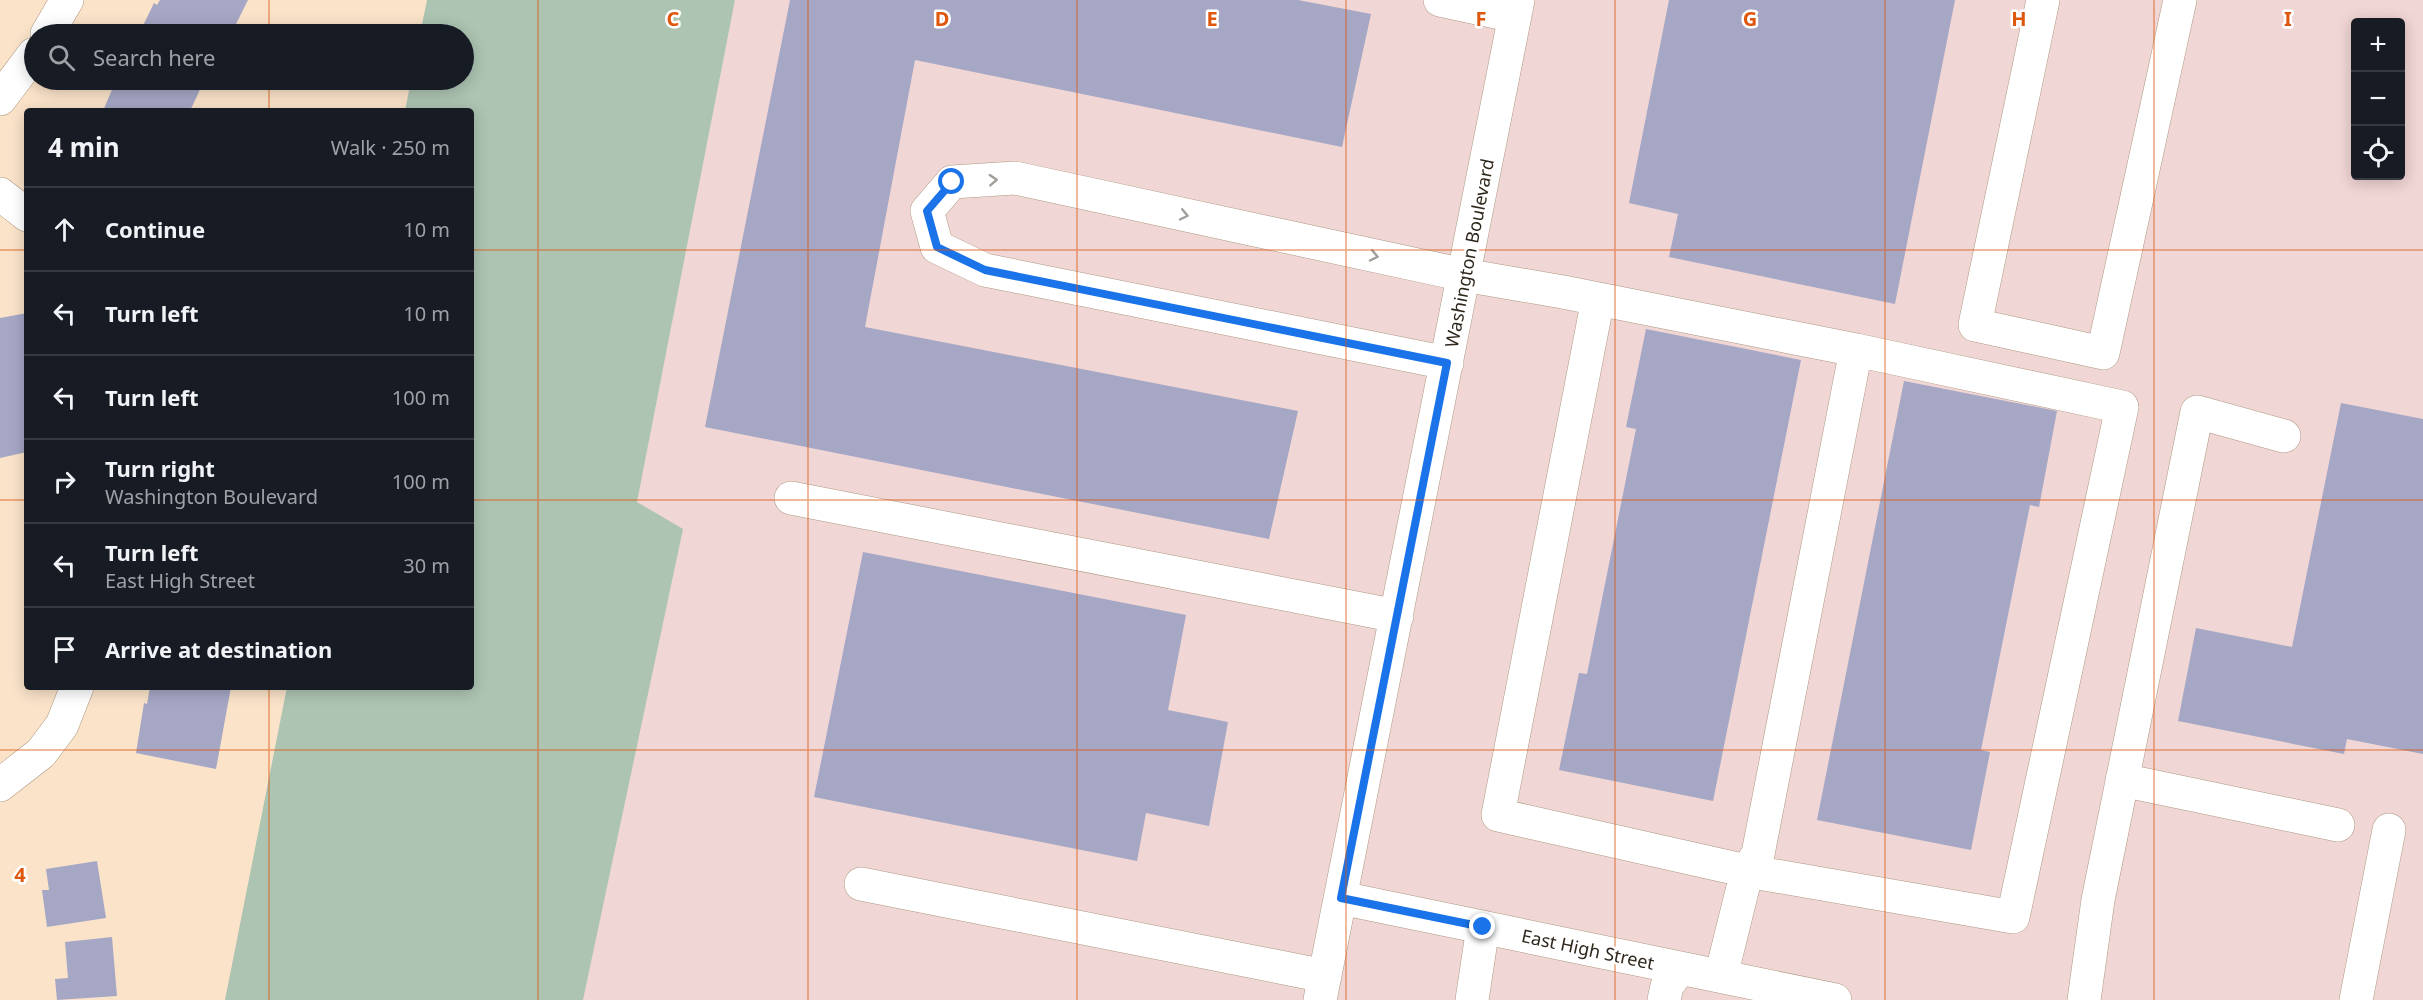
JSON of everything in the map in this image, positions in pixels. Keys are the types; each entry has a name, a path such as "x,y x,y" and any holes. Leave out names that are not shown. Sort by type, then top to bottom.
{"street":[{"path":"53,24 67,0"},
{"path":"1440,0 1516,8"},
{"path":"2043,0 1975,325 2103,353 2180,0"},
{"name":"Washington Boulevard","path":"1323,988 1516,8"},
{"path":"0,99 24,67"},
{"path":"1447,363 985,270 937,247 927,211 952,182 1015,178 1464,275 1598,299 1856,350 2122,407 2013,916 1748,872 1498,815 1598,299"},
{"path":"0,195 24,213"},
{"path":"1721,976 1748,872 1758,854 1856,350"},
{"path":"2084,1000 2098,900 2197,412 2284,436"},
{"path":"791,498 1397,616"},
{"path":"0,785 41,753 62,725 76,690"},
{"path":"2122,780 2338,825"},
{"path":"2356,1000 2389,830"},
{"path":"861,884 1323,988"},
{"name":"East High Street","path":"1341,898 1835,1000"},
{"path":"1472,1000 1483,927"},
{"path":"1664,1000 1667,986 1680,968"}],"shaded area":[{"path":"735,0 2423,0 2423,1000 583,1000 682,530 637,502"}],"green space":[{"path":"427,0 735,0 637,502 683,529 583,1000 225,1000 286,690 474,690 474,108 406,108 409,90 474,90 474,24 422,24"}],"building":[{"path":"160,0 248,0 236,24 144,24 154,3 157,5"},
{"path":"790,0 1298,0 1371,14 1342,147 915,60 865,327 1298,411 1269,539 705,427"},
{"path":"1669,0 1955,0 1895,304 1669,257 1678,214 1629,203"},
{"path":"112,90 200,90 191,108 104,108"},
{"path":"24,314 24,453 0,458 0,318"},
{"path":"1646,329 1801,360 1713,801 1559,770 1579,673 1587,674 1636,429 1626,427"},
{"path":"1904,381 2057,411 2039,507 2030,505 1981,750 1990,752 1971,850 1817,820"},
{"path":"2341,403 2423,419 2423,754 2347,739 2344,754 2178,721 2196,628 2292,647"},
{"path":"863,552 1186,615 1168,710 1228,722 1209,826 1146,813 1137,861 814,797"},
{"path":"149,690 230,690 216,769 136,753 144,703 147,704"},
{"path":"97,861 106,918 47,927 42,890 49,890 46,869"},
{"path":"112,937 117,996 57,1000 55,979 68,978 65,942"}],"route":[{"path":"952,182 927,211 937,247 985,270 1447,363 1341,898 1483,927"}]}
